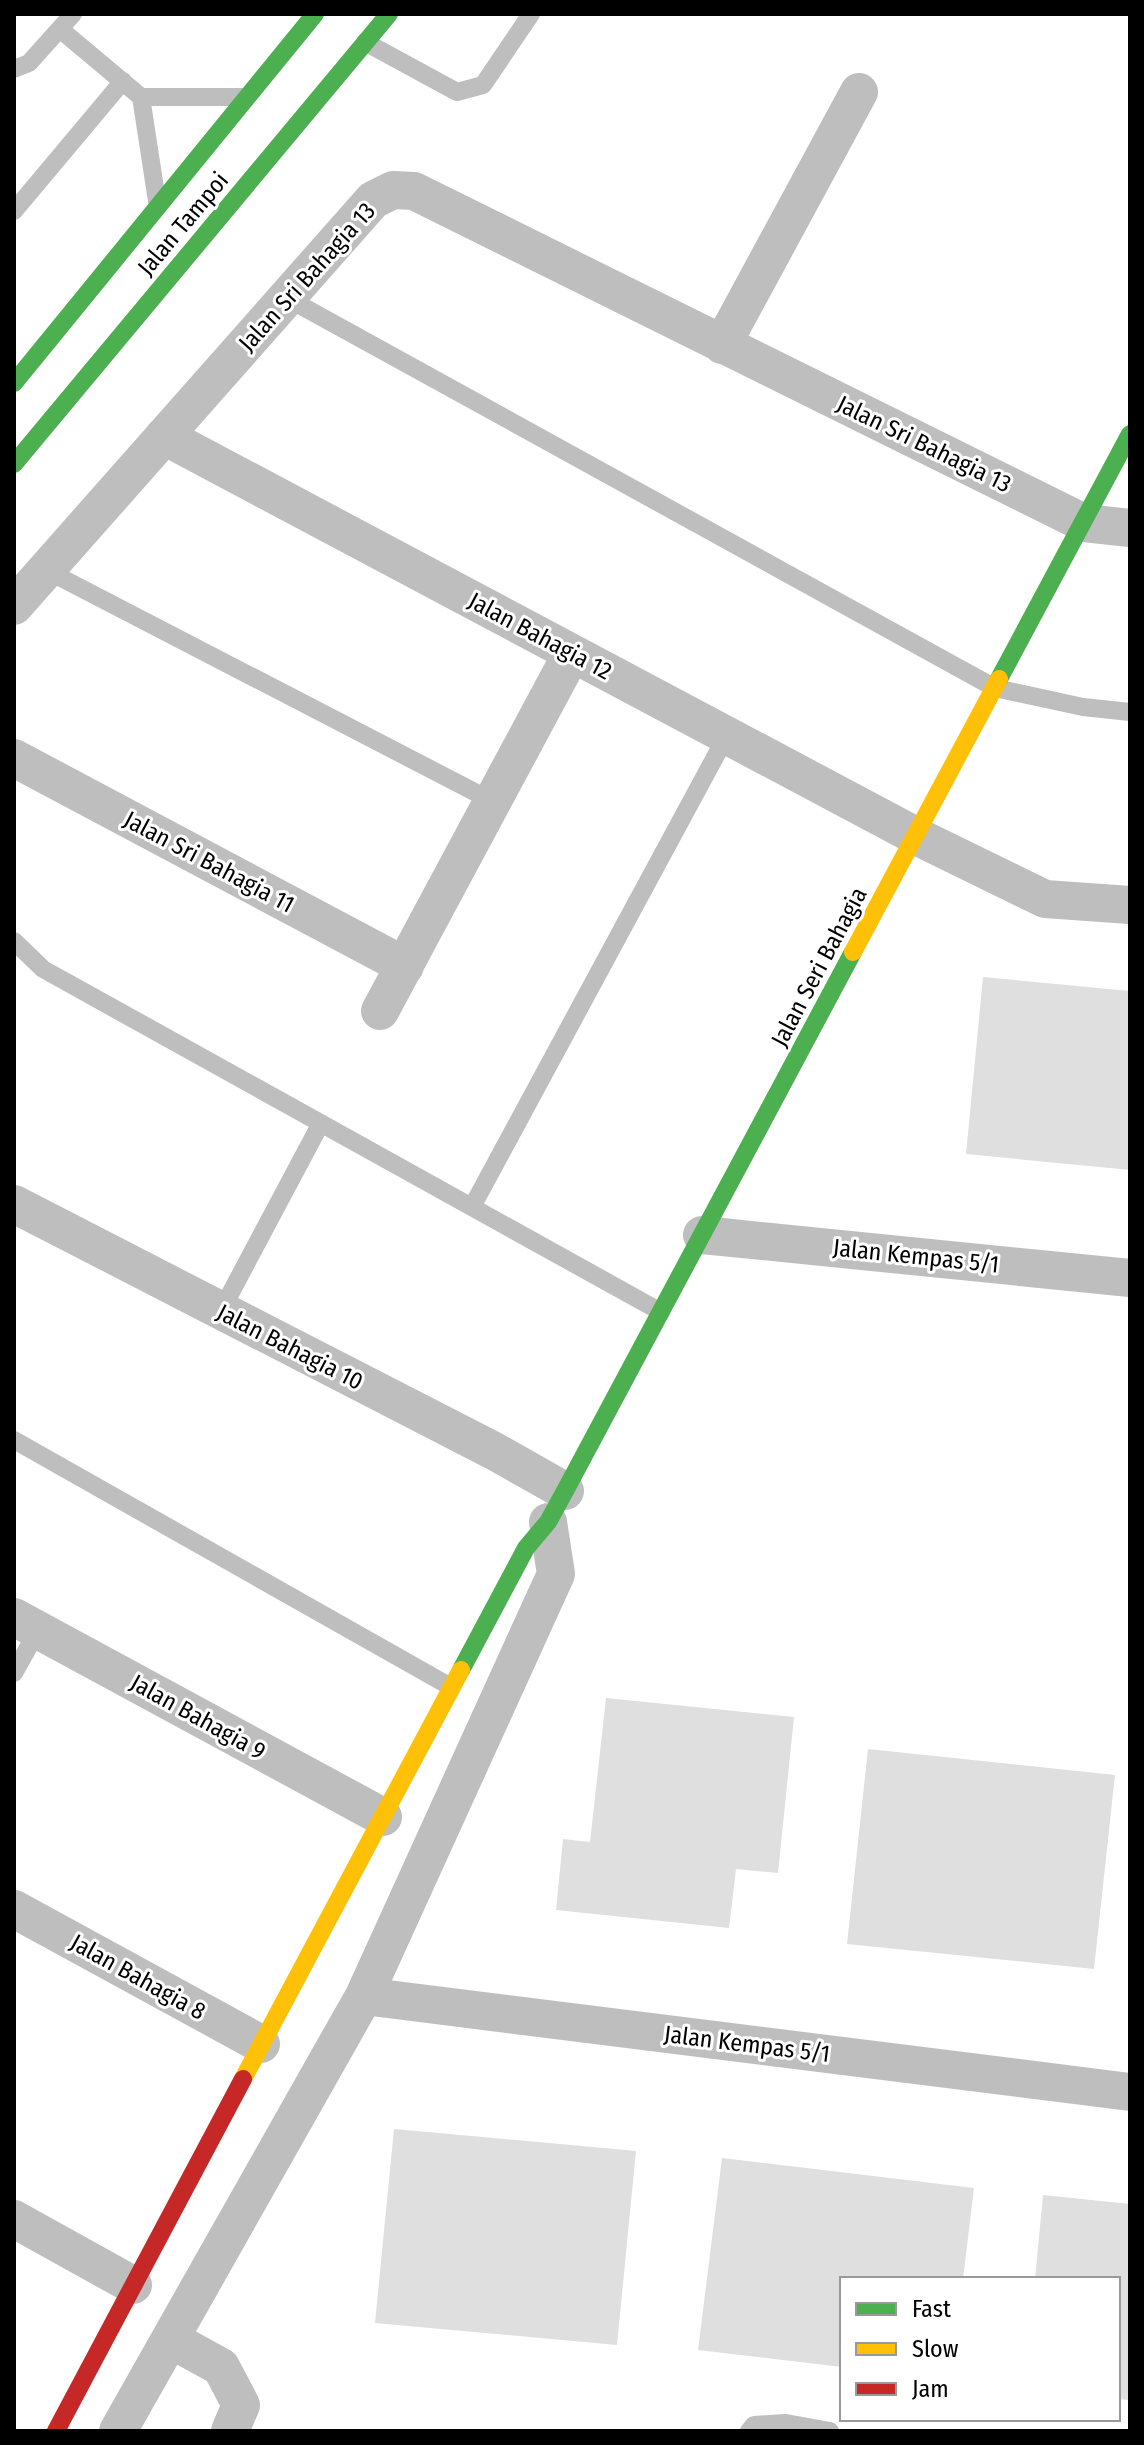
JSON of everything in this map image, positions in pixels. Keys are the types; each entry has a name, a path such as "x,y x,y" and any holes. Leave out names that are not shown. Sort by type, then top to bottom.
{"street":[{"name":"Jalan Tampoi","path":"14,383 315,14"},
{"name":"Jalan Tampoi","path":"14,464 389,14"},
{"path":"722,345 859,92"},
{"name":"Jalan Sri Bahagia 13","path":"14,606 373,200 393,190 414,191 1084,523 1130,528"},
{"name":"Jalan Seri Bahagia","path":"56,2431 451,1687 526,1548 557,1507 1130,434"},
{"name":"Jalan Bahagia 12","path":"164,436 916,836 1045,899 1130,905"},
{"path":"380,1011 572,653"},
{"name":"Jalan Sri Bahagia 11","path":"14,758 405,966"},
{"name":"Jalan Bahagia 10","path":"14,1204 494,1451 557,1507"},
{"name":"Jalan Kempas 5/1","path":"702,1235 1130,1278"},
{"path":"118,2431 364,1996 556,1574 557,1507"},
{"name":"Jalan Bahagia 9","path":"26,1623 383,1817"},
{"name":"Jalan Bahagia 8","path":"14,1909 261,2044"},
{"name":"Jalan Kempas 5/1","path":"364,1996 1130,2092"},
{"path":"14,2219 133,2285"},
{"path":"170,2339 221,2367 241,2405 230,2431"}],"lane":[{"path":"14,69 29,63 73,14"},
{"path":"365,42 457,92 483,85 531,14"},
{"path":"61,30 141,97 157,206"},
{"path":"14,211 123,81"},
{"path":"141,97 249,97"},
{"path":"287,298 995,688 1083,707 1130,712"},
{"path":"46,570 492,801"},
{"path":"472,1207 727,735"},
{"path":"14,941 43,969 661,1312"},
{"path":"221,1311 321,1123"},
{"path":"14,1440 451,1687"},
{"path":"14,1673 26,1623"},
{"path":"749,2431 754,2425 786,2423 830,2431"}],"building":[{"path":"983,977 1130,991 1130,1170 966,1154"},
{"path":"606,1698 794,1717 778,1873 736,1869 729,1928 556,1910 563,1839 590,1842"},
{"path":"868,1749 1115,1775 1094,1969 847,1944"},
{"path":"394,2129 636,2151 617,2345 375,2323"},
{"path":"722,2158 974,2188 963,2277 840,2277 840,2367 698,2350"},
{"path":"1043,2195 1130,2204 1130,2400 1120,2399 1120,2277 1035,2277"}],"traffic: fast":[{"path":"14,383 315,14"},
{"path":"14,464 389,14"},
{"path":"999,679 1130,434"},
{"path":"461,1670 526,1548 548,1522 565,1491 853,952"}],"traffic: slow":[{"path":"853,952 999,679"},
{"path":"243,2079 461,1670"}],"traffic: jam":[{"path":"56,2431 243,2079"}]}
